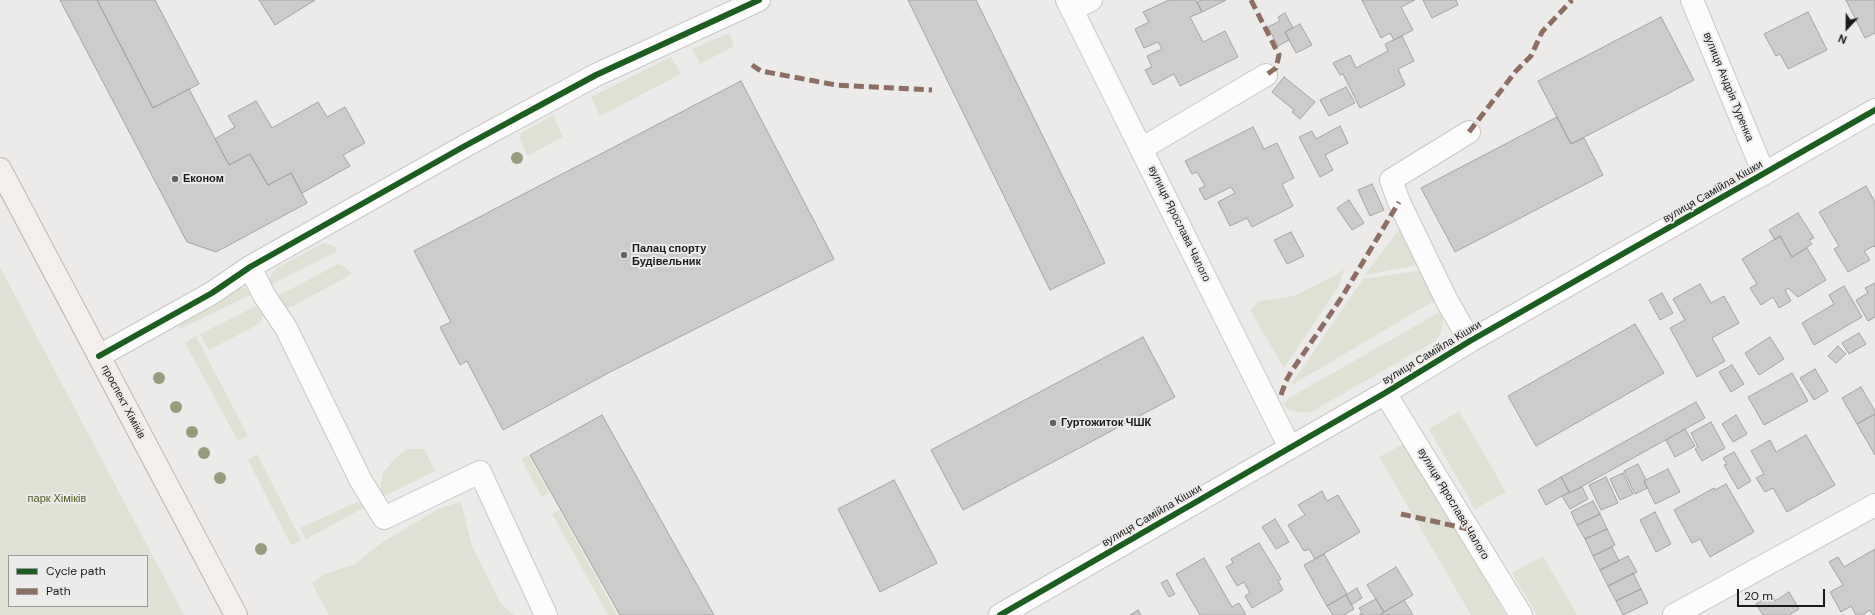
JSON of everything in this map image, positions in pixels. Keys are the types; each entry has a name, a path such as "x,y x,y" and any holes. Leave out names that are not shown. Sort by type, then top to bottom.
{"main road":[{"name":"проспект Хіміків","path":"0,169 236,615"}],"street":[{"path":"99,356 212,293 250,268 463,147 596,75 759,0"},
{"path":"1069,5 1091,0"},
{"name":"вулиця Андрія Туренка","path":"1692,0 1764,174"},
{"name":"вулиця Ярослава Чалого","path":"1069,5 1290,448"},
{"path":"1141,148 1266,75"},
{"name":"вулиця Самійла Кішки","path":"1000,615 1385,393 1470,341 1875,110"},
{"path":"1469,132 1391,180 1399,202 1447,301 1470,341"},
{"path":"250,268 264,295 286,328 361,481 384,518 480,472 546,615"},
{"name":"вулиця Ярослава Чалого","path":"1385,393 1521,615"},
{"path":"1674,615 1875,505"}],"green space":[{"path":"729,33 734,46 700,64 692,49"},
{"path":"671,57 681,74 600,116 591,97"},
{"path":"553,115 563,137 527,156 520,139 521,133"},
{"path":"1400,228 1418,265 1365,275"},
{"path":"324,243 337,247 336,252 270,285 269,279 276,268"},
{"path":"338,264 347,268 352,274 291,307 285,307 276,297"},
{"name":"парк Хіміків","path":"0,267 184,615 0,615"},
{"path":"1344,269 1339,286 1284,368 1250,310 1259,301 1294,296 1334,276"},
{"path":"1423,270 1434,301 1290,386 1363,279"},
{"path":"239,288 245,288 252,294 180,329 176,321"},
{"path":"260,304 265,313 259,324 209,350 200,334"},
{"path":"1440,312 1444,317 1441,333 1435,341 1311,412 1305,413 1289,410 1283,404 1289,398"},
{"path":"196,336 248,436 238,441 185,343"},
{"path":"1459,411 1506,492 1475,509 1429,429"},
{"path":"1405,443 1506,615 1471,615 1379,457"},
{"path":"406,449 424,449 435,471 383,497 380,490 383,473 393,460"},
{"path":"257,454 301,540 291,545 248,460"},
{"path":"528,455 549,493 542,497 521,459"},
{"path":"357,502 363,503 365,507 306,539 300,528"},
{"path":"461,502 472,546 501,604 514,615 329,615 312,583 325,574 355,564 384,541 440,508"},
{"path":"559,510 617,615 608,615 552,514"},
{"path":"1543,556 1577,615 1537,615 1512,573"}],"building":[{"path":"60,0 97,0 153,108 189,89 229,165 250,154 268,185 291,173 307,203 216,252 187,242"},
{"path":"97,0 155,0 199,84 153,108"},
{"path":"259,0 315,0 275,25"},
{"path":"908,0 976,0 1105,263 1050,290"},
{"path":"1169,0 1196,0 1202,12 1190,17 1203,42 1225,31 1238,57 1180,86 1174,74 1153,85 1145,70 1152,67 1147,56 1162,49 1158,42 1144,48 1135,29 1149,22 1143,12"},
{"path":"1201,0 1226,0 1202,12 1197,2"},
{"path":"1362,0 1415,0 1401,7 1413,30 1394,40 1390,33 1381,38"},
{"path":"1423,0 1456,0 1458,5 1432,18"},
{"path":"1846,0 1875,0 1875,33 1865,38"},
{"path":"1808,12 1827,50 1788,69 1780,54 1776,56 1764,34"},
{"path":"1285,13 1293,28 1285,32 1289,40 1278,46 1268,27 1280,21 1278,17"},
{"path":"1661,17 1694,80 1571,144 1538,81"},
{"path":"1300,24 1312,45 1296,53 1285,32"},
{"path":"1402,36 1414,61 1398,69 1405,85 1360,108 1343,74 1340,75 1333,63 1350,55 1356,68 1388,51 1385,44"},
{"path":"1284,77 1315,102 1300,119 1292,112 1294,110 1272,92"},
{"name":"Палац спорту Будівельник","path":"741,81 834,259 612,371 503,430 467,361 460,365 440,327 451,322 414,251"},
{"path":"1346,87 1355,103 1329,116 1320,100"},
{"path":"256,101 272,128 318,102 327,117 345,107 365,143 343,155 350,166 302,193 291,173 268,185 250,154 229,165 215,139 235,127 228,116"},
{"path":"1557,117 1571,144 1584,138 1603,175 1455,252 1421,188"},
{"path":"1340,126 1348,143 1325,155 1333,170 1320,177 1299,137 1312,131 1316,139"},
{"path":"1253,127 1264,149 1277,143 1294,178 1282,184 1293,206 1252,227 1247,218 1230,226 1218,202 1235,193 1231,187 1205,200 1199,189 1205,186 1197,172 1192,174 1185,161"},
{"path":"1372,184 1384,210 1370,216 1358,190"},
{"path":"1866,186 1875,202 1875,247 1874,246 1864,251 1870,260 1848,272 1834,249 1839,246 1819,212"},
{"path":"1349,200 1364,223 1352,230 1337,208"},
{"path":"1798,213 1814,238 1809,240 1812,244 1792,257 1780,236 1775,240 1769,230"},
{"path":"1291,232 1304,256 1287,264 1274,240"},
{"path":"1780,236 1792,257 1807,248 1826,280 1798,297 1788,288 1785,290 1791,301 1779,308 1773,297 1761,305 1750,288 1757,284 1742,259"},
{"path":"1875,283 1875,317 1868,321 1856,300 1868,293 1865,288"},
{"path":"1700,284 1711,303 1724,296 1739,323 1712,338 1725,361 1697,377 1670,328 1685,320 1673,299"},
{"path":"1844,286 1862,317 1814,345 1802,323 1834,304 1829,295"},
{"path":"1662,293 1673,313 1660,320 1649,300"},
{"path":"1635,324 1664,373 1536,446 1508,396"},
{"path":"1859,333 1866,344 1849,354 1842,343"},
{"name":"Гуртожиток ЧШК","path":"1143,337 1175,397 963,510 931,450"},
{"path":"1770,337 1784,359 1759,375 1745,353"},
{"path":"1838,346 1846,354 1836,363 1828,356"},
{"path":"1732,365 1744,384 1731,392 1719,372"},
{"path":"1815,369 1828,391 1814,400 1800,378"},
{"path":"1792,373 1808,401 1764,425 1748,397"},
{"path":"1861,387 1875,411 1875,414 1857,424 1842,398"},
{"path":"1696,402 1705,418 1570,493 1561,477"},
{"path":"1875,414 1875,455 1857,424"},
{"path":"602,415 714,615 620,615 530,455"},
{"path":"1736,415 1747,434 1733,442 1722,424"},
{"path":"1711,422 1725,448 1702,461 1695,449 1698,447 1691,433"},
{"path":"1685,429 1695,446 1675,457 1666,440"},
{"path":"1806,435 1835,485 1787,512 1773,488 1765,492 1756,478 1764,474 1751,451 1770,440 1776,452"},
{"path":"1734,452 1751,481 1738,489 1724,465 1727,464 1723,458"},
{"path":"1638,464 1646,480 1644,481 1647,488 1635,494 1624,471"},
{"path":"1668,469 1680,492 1655,504 1644,481"},
{"path":"1623,473 1633,494 1620,500 1610,479"},
{"path":"1561,477 1569,492 1546,505 1538,490"},
{"path":"1606,477 1618,503 1601,510 1589,485"},
{"path":"894,480 937,563 880,592 838,509"},
{"path":"1726,484 1754,532 1710,557 1700,539 1692,543 1674,510 1714,488 1715,490"},
{"path":"1582,487 1588,499 1570,509 1562,496"},
{"path":"1322,491 1327,501 1338,495 1360,532 1315,559 1309,549 1304,551 1288,525 1305,515 1298,505"},
{"path":"1593,501 1600,514 1577,525 1571,512"},
{"path":"1655,512 1671,544 1656,552 1640,520"},
{"path":"1600,514 1607,529 1585,539 1577,525"},
{"path":"1275,519 1289,542 1276,549 1262,527"},
{"path":"1607,529 1615,545 1593,556 1585,539"},
{"path":"1259,543 1281,579 1278,581 1283,590 1252,608 1245,596 1250,593 1244,582 1237,586 1226,567 1233,563 1231,559"},
{"path":"1612,547 1619,561 1600,570 1593,556"},
{"path":"1875,549 1875,615 1873,615 1870,610 1862,615 1856,615 1851,606 1841,612 1830,592 1843,585 1829,562 1838,557 1844,567"},
{"path":"1324,554 1347,594 1327,606 1304,565"},
{"path":"1628,556 1637,572 1608,586 1600,570"},
{"path":"1204,558 1232,607 1239,603 1246,615 1200,615 1176,574"},
{"path":"1396,567 1413,595 1384,612 1367,585"},
{"path":"1633,573 1641,589 1616,601 1608,586"},
{"path":"1167,580 1175,594 1169,597 1161,583"},
{"path":"1357,588 1362,598 1351,605 1346,595"},
{"path":"1641,589 1648,603 1623,615 1616,601"},
{"path":"1789,592 1799,609 1789,615 1763,615 1756,604 1772,594 1775,601"},
{"path":"1346,595 1354,609 1345,614 1346,615 1333,615 1327,606"},
{"path":"1376,599 1384,612 1380,615 1359,615 1362,613 1359,608"},
{"path":"1404,600 1413,615 1380,615 1384,612"},
{"path":"1138,610 1141,615 1130,615"}],"marked path":[{"path":"1251,0 1279,55 1276,68 1266,75"},
{"path":"1469,132 1516,71 1531,56 1542,32 1572,0"},
{"path":"752,65 761,71 836,85 932,90"},
{"path":"1281,395 1291,372 1342,297 1399,202"},
{"path":"1401,514 1468,529"}],"cycle path":[{"path":"99,356 212,293 250,267 463,147 596,75 759,0"},
{"path":"1000,615 1385,393 1470,341 1875,110"}],"place":[{"name":"Економ","path":"175,179"},
{"name":"Палац спорту Будівельник","path":"624,255"},
{"name":"Гуртожиток ЧШК","path":"1053,423"}]}
